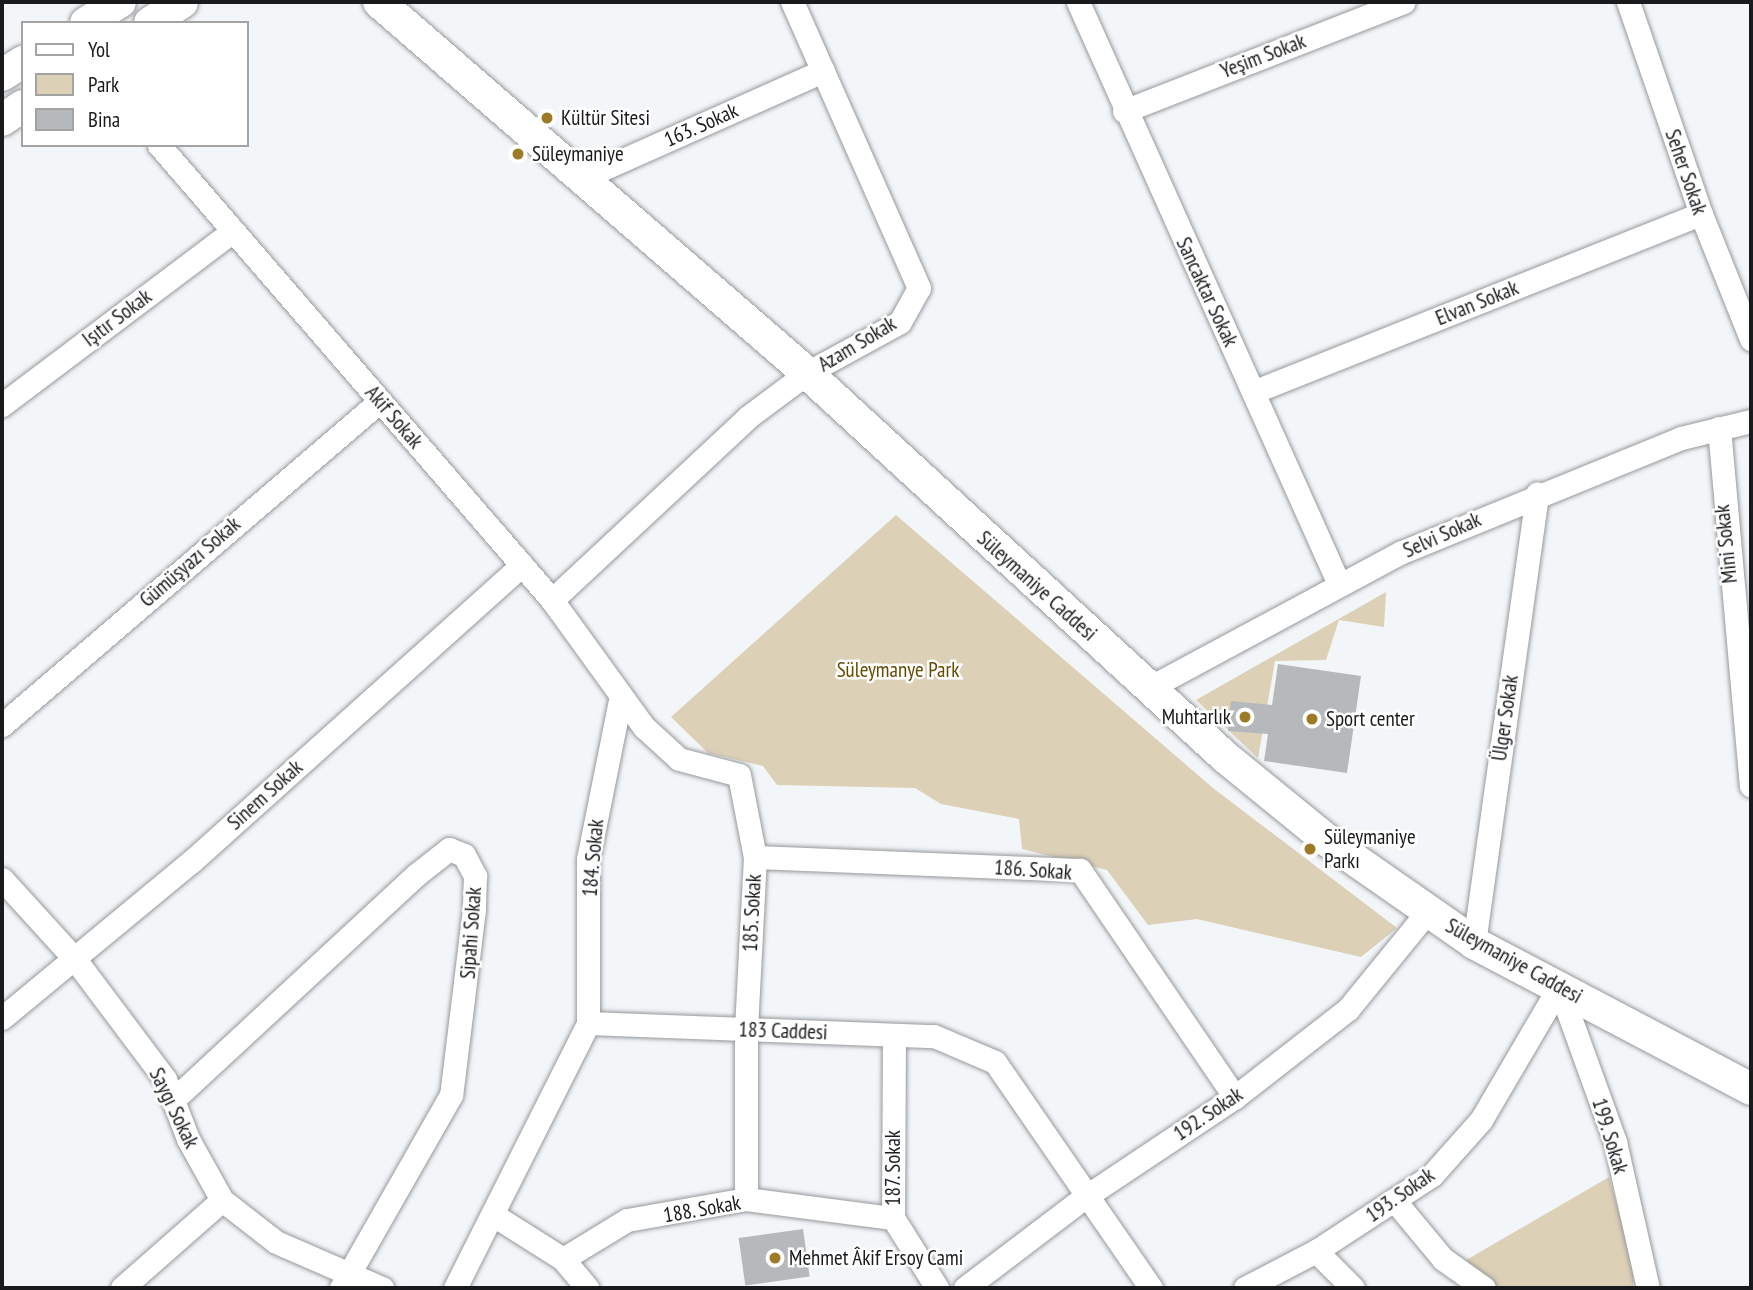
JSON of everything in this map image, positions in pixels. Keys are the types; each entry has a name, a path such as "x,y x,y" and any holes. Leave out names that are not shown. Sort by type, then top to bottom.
{"main road":[{"path":"89,21 120,2"},
{"path":"153,21 183,2"},
{"name":"Süleymaniye Caddesi","path":"379,2 807,373 1149,688 1328,841 1474,943 1751,1089"},
{"path":"2,75 21,63"},
{"path":"2,120 21,107"}],"street":[{"name":"Azam Sokak","path":"552,600 748,417 807,373 900,322 919,288 792,2"},
{"name":"Sancaktar Sokak","path":"1077,2 1338,582"},
{"name":"Yeşim Sokak","path":"1124,111 1403,2"},
{"name":"Seher Sokak","path":"1628,2 1701,214 1751,340"},
{"name":"163. Sokak","path":"580,179 823,71"},
{"name":"Akif Sokak","path":"161,147 552,600 621,696"},
{"name":"Elvan Sokak","path":"1253,392 1701,214"},
{"name":"Işıtır Sokak","path":"2,405 233,231"},
{"name":"Gümüşyazı Sokak","path":"2,725 380,401"},
{"name":"Selvi Sokak","path":"1149,688 1338,582 1536,493 1719,428 1751,421"},
{"name":"Mini Sokak","path":"1719,428 1749,739 1751,786"},
{"name":"Ülger Sokak","path":"1474,943 1536,493"},
{"name":"Sinem Sokak","path":"2,1018 192,861 522,565"},
{"name":"185. Sokak","path":"621,696 644,727 679,759 739,775 755,857 746,1030 747,1199"},
{"name":"184. Sokak","path":"589,1023 588,859 621,696"},
{"name":"Sipahi Sokak","path":"173,1100 416,875 449,849 464,855 475,876 474,909 451,1095 345,1281"},
{"name":"186. Sokak","path":"755,857 1080,870 1235,1097"},
{"name":"Saygı Sokak","path":"2,879 74,958 165,1079 222,1200 276,1242 345,1281 382,1288"},
{"name":"192. Sokak","path":"965,1288 1085,1196 1235,1097 1348,1009 1427,912"},
{"name":"193. Sokak","path":"1245,1288 1316,1251 1432,1175 1481,1120 1559,987"},
{"name":"199. Sokak","path":"1559,987 1615,1142 1648,1288"},
{"name":"183 Caddesi","path":"589,1023 934,1036 995,1062 1085,1196 1152,1288"},
{"path":"455,1288 495,1216 589,1023"},
{"name":"187. Sokak","path":"894,1035 893,1218 937,1288"},
{"name":"188. Sokak","path":"563,1259 627,1220 747,1199 893,1218"},
{"path":"122,1288 222,1200"},
{"path":"1394,1200 1443,1259 1484,1288"},
{"path":"495,1216 563,1259 587,1288"},
{"path":"1316,1251 1353,1288"}],"green space":[{"name":"Süleymanye Park","path":"896,515 1213,788 1397,928 1361,957 1197,919 1148,925 1107,870 1022,849 1019,819 941,804 915,788 777,785 763,766 708,753 671,717"},
{"path":"1386,592 1384,627 1339,620 1326,660 1275,661 1258,758 1196,700"},
{"path":"1609,1177 1634,1268 1633,1288 1500,1288 1461,1263"}],"building":[{"name":"Sport center","path":"1278,664 1361,676 1347,773 1264,761 1268,734 1228,731 1231,701 1272,705"},
{"name":"Mehmet Âkif Ersoy Cami","path":"803,1229 810,1277 745,1286 739,1238"}],"place":[{"name":"Kültür Sitesi","path":"547,118"},
{"name":"Süleymaniye","path":"518,154"},
{"name":"Muhtarlık","path":"1245,717"},
{"name":"Sport center","path":"1312,719"},
{"name":"Süleymaniye Parkı","path":"1310,849"},
{"name":"Mehmet Âkif Ersoy Cami","path":"775,1258"}]}
